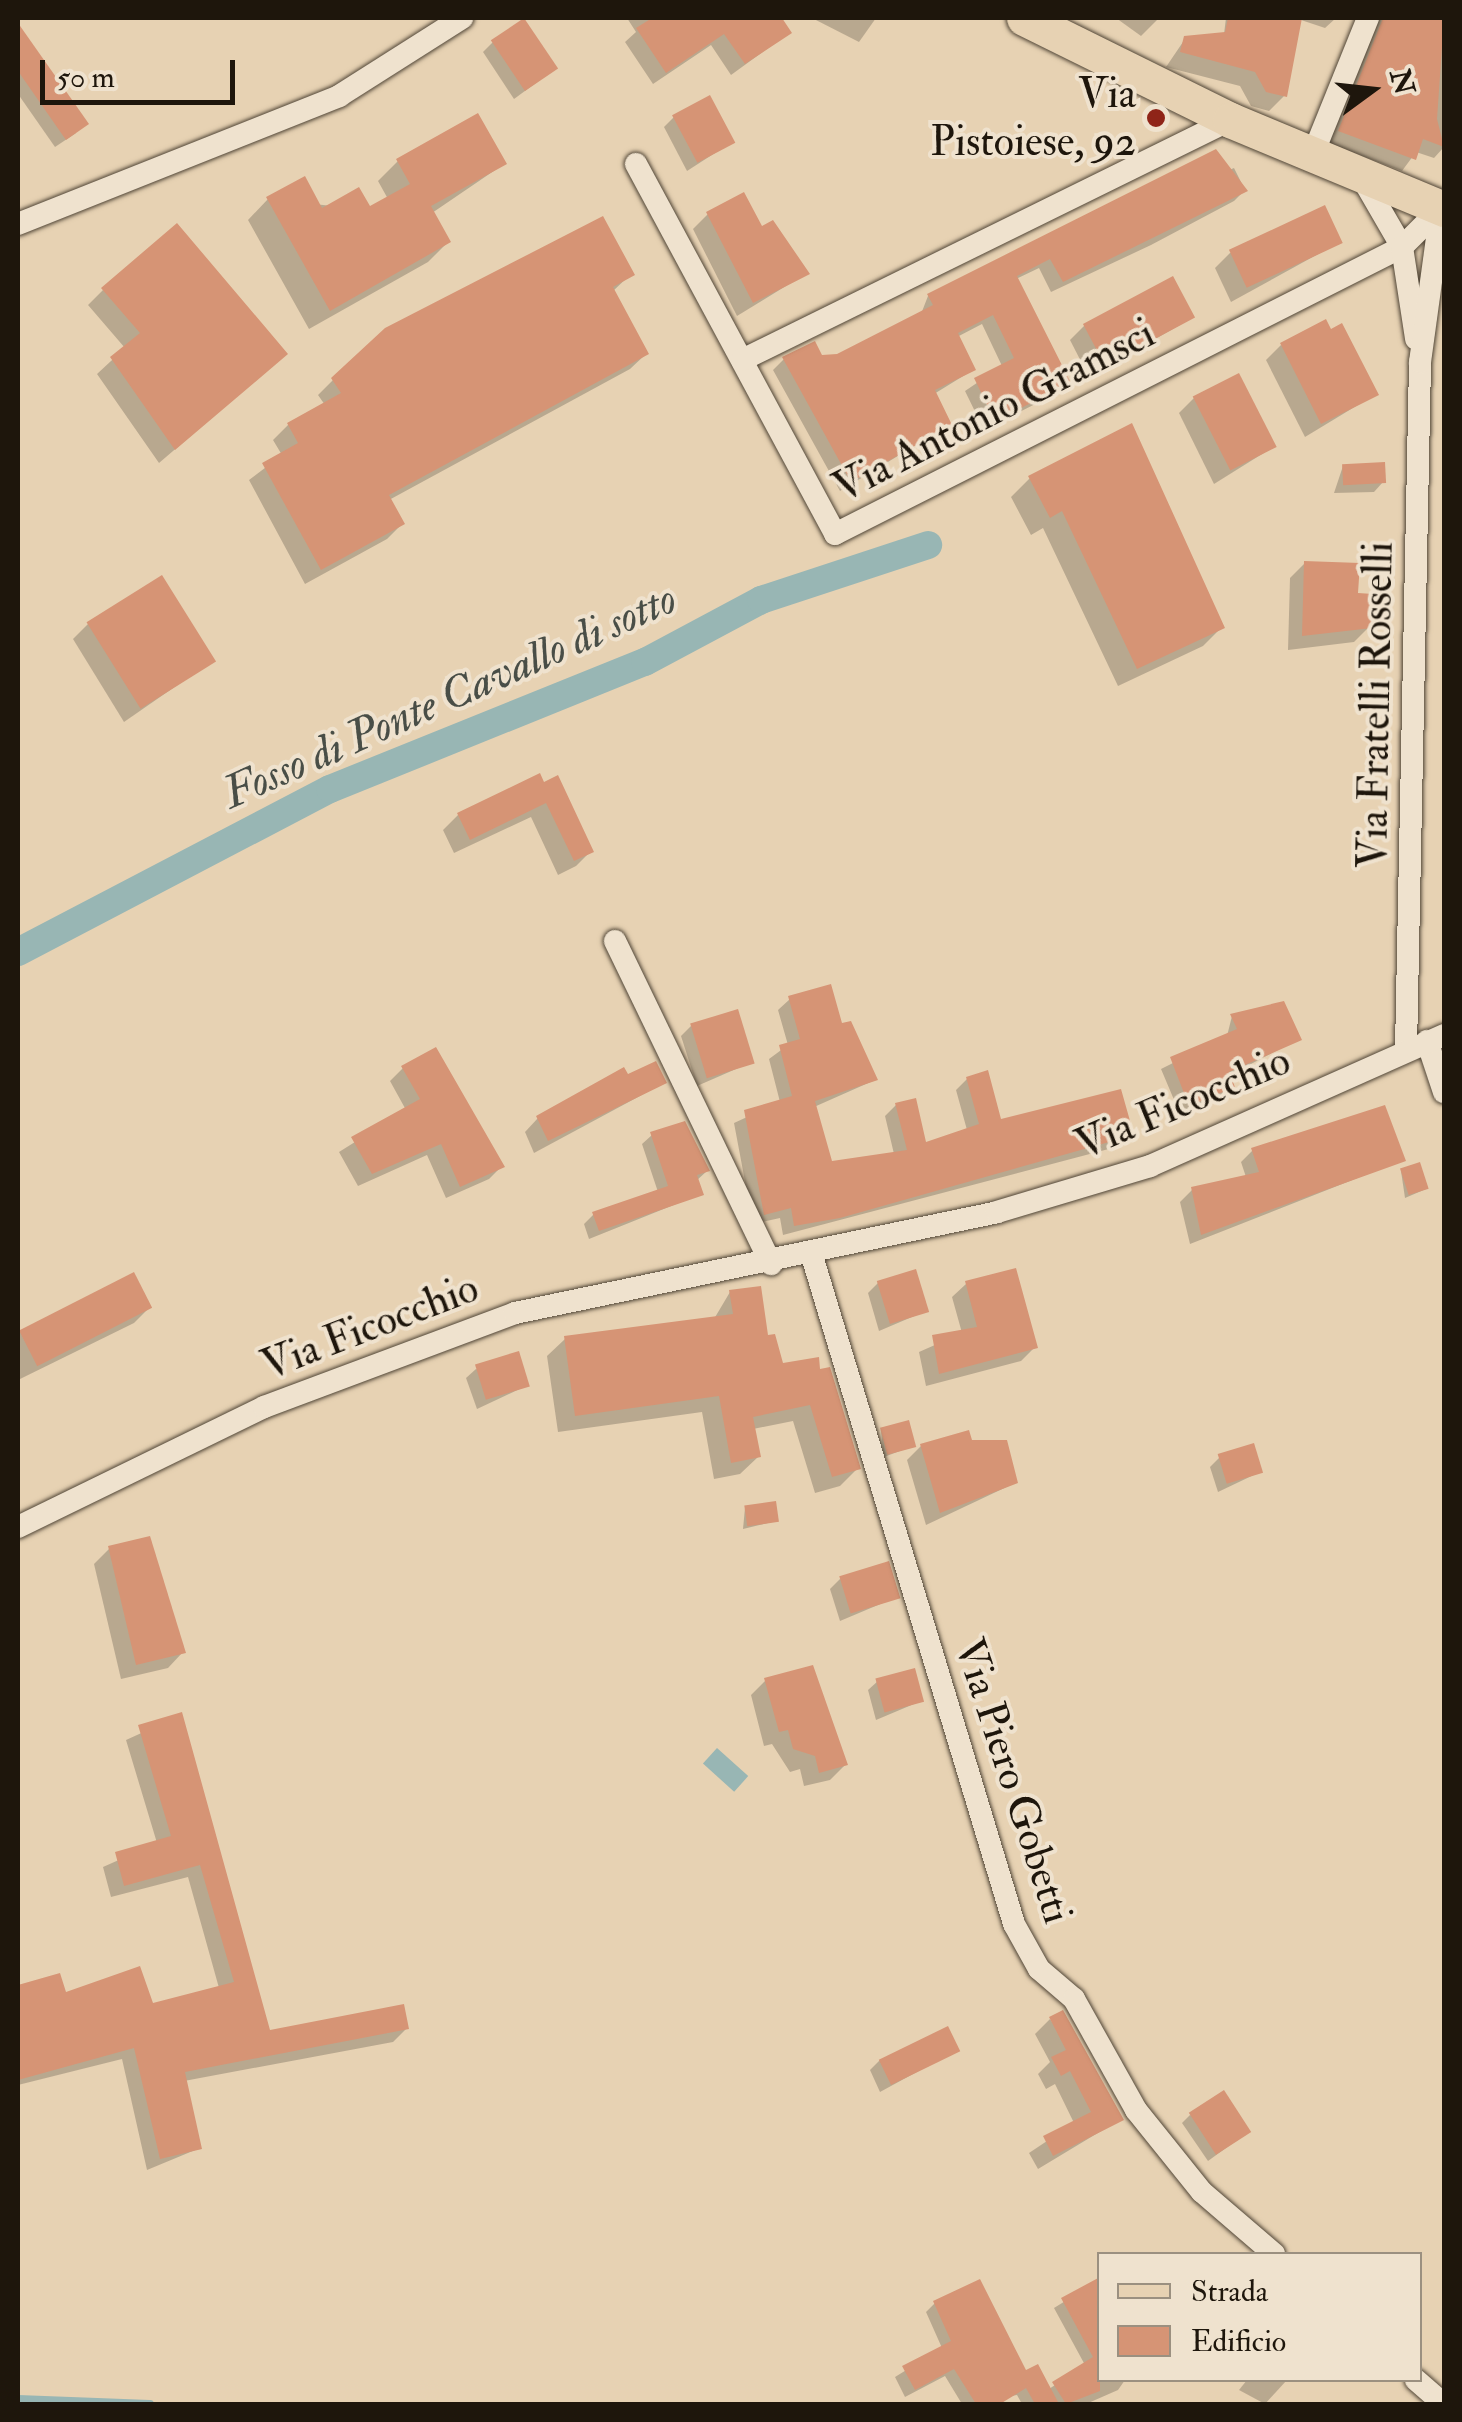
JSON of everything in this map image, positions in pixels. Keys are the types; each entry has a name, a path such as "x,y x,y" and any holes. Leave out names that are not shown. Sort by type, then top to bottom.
{"main road":[{"path":"1024,18 1230,120 1443,208"}],"street":[{"path":"18,224 339,96 462,18"},
{"path":"1313,154 1368,18"},
{"path":"742,360 1230,120"},
{"name":"Via Antonio Gramsci","path":"636,164 835,534 1402,247"},
{"name":"Via Fratelli Rosselli","path":"1358,173 1402,247 1420,362 1426,1042 1444,1092"},
{"path":"1402,247 1443,208"},
{"name":"Via Fratelli Rosselli","path":"1420,362 1443,208"},
{"name":"Via Fratelli Rosselli","path":"1420,362 1444,291"},
{"path":"615,941 771,1264"},
{"name":"Via Ficocchio","path":"18,1527 264,1407 514,1313 812,1256 1150,1166 1426,1042"},
{"name":"Via Piero Gobetti","path":"812,1256 1014,1924 1039,1968 1074,1999 1136,2110 1202,2192 1272,2252"},
{"path":"1418,2382 1444,2404"}],"water":[{"path":"717,1748 748,1776 734,1792 703,1764"}],"building":[{"path":"524,18 558,69 525,91 491,40"},
{"path":"652,18 782,18 792,33 745,64 724,34 666,73 636,28"},
{"path":"1228,18 1302,18 1287,97 1266,92 1255,72 1180,52 1184,36 1225,32"},
{"path":"1383,18 1444,18 1437,119 1444,147 1423,139 1416,160 1338,131"},
{"path":"18,23 89,124 66,140 18,71"},
{"path":"710,95 735,143 697,163 672,115"},
{"path":"478,113 507,164 431,206 451,242 330,311 266,197 305,176 322,208 359,187 370,206 410,184 396,159"},
{"path":"1216,149 1248,191 1063,282 1050,259 1017,276 1071,383 995,421 974,378 1014,358 993,315 958,333 976,370 935,390 952,425 851,482 782,357 815,341 822,355 837,354 933,305 927,294"},
{"path":"744,192 762,226 773,220 810,274 753,303 706,212"},
{"path":"1325,205 1343,243 1247,288 1229,250"},
{"path":"603,216 635,275 613,287 649,354 389,495 405,524 321,570 262,463 298,443 287,423 341,393 331,378 385,328"},
{"path":"177,223 288,354 175,450 110,357 140,333 101,288"},
{"path":"1173,276 1195,317 1105,365 1083,324"},
{"path":"1326,319 1331,329 1342,323 1379,395 1321,424 1280,343"},
{"path":"1239,373 1277,447 1230,471 1193,397"},
{"path":"1132,423 1225,628 1137,669 1062,511 1050,518 1028,476"},
{"path":"1385,462 1386,483 1343,485 1342,464"},
{"path":"1304,561 1360,563 1358,593 1373,594 1372,628 1302,636"},
{"path":"162,575 216,662 141,709 87,622"},
{"path":"540,773 544,782 558,775 594,852 574,861 546,803 470,840 457,813"},
{"path":"831,984 842,1023 851,1021 878,1080 815,1101 832,1161 907,1150 895,1103 916,1098 926,1142 979,1124 966,1077 988,1070 1001,1119 1121,1089 1134,1135 840,1218 794,1226 791,1208 764,1215 744,1110 792,1096 779,1045 800,1039 788,996"},
{"path":"1284,1001 1302,1040 1229,1072 1235,1087 1189,1106 1170,1057 1237,1029 1230,1014"},
{"path":"738,1009 755,1064 707,1078 690,1024"},
{"path":"436,1047 505,1167 460,1187 441,1144 372,1174 351,1137 420,1099 401,1066"},
{"path":"656,1061 667,1083 548,1141 536,1116 624,1067 628,1074"},
{"path":"1385,1105 1406,1161 1201,1235 1191,1187 1259,1172 1251,1148"},
{"path":"685,1121 710,1171 697,1175 704,1195 599,1231 592,1212 668,1186 650,1132"},
{"path":"1420,1162 1429,1189 1409,1195 1400,1168"},
{"path":"1016,1268 1038,1348 939,1374 932,1335 977,1327 965,1281"},
{"path":"916,1269 929,1312 890,1324 877,1281"},
{"path":"134,1272 152,1308 37,1366 19,1331"},
{"path":"761,1286 768,1335 775,1334 783,1363 819,1357 820,1369 830,1367 861,1469 832,1477 810,1405 753,1417 761,1457 731,1463 719,1396 575,1416 564,1336 733,1314 729,1290"},
{"path":"519,1351 530,1386 486,1400 475,1364"},
{"path":"909,1420 916,1447 887,1455 880,1428"},
{"path":"969,1430 972,1440 1007,1440 1018,1483 940,1513 920,1444"},
{"path":"1254,1443 1263,1473 1227,1484 1218,1454"},
{"path":"776,1501 779,1522 747,1526 744,1505"},
{"path":"150,1536 186,1653 136,1665 108,1546"},
{"path":"889,1561 900,1598 851,1613 839,1576"},
{"path":"813,1665 848,1765 819,1773 815,1756 793,1749 788,1730 779,1732 764,1678"},
{"path":"915,1668 924,1702 884,1712 875,1679"},
{"path":"182,1712 270,2030 404,2004 409,2029 185,2072 202,2149 160,2159 134,2048 18,2080 18,1985 60,1973 66,1992 140,1966 153,2003 234,1982 200,1865 124,1886 115,1852 171,1836 138,1725"},
{"path":"1063,2010 1124,2120 1053,2156 1043,2136 1091,2112 1070,2071 1061,2076 1051,2057 1066,2050 1049,2017"},
{"path":"948,2026 960,2051 891,2085 879,2060"},
{"path":"1224,2090 1251,2132 1216,2155 1189,2113"},
{"path":"980,2279 1026,2370 1038,2364 1059,2404 1035,2404 1026,2388 1000,2404 976,2404 954,2369 915,2390 902,2366 951,2341 933,2301"},
{"path":"1097,2279 1100,2391 1066,2404 1052,2382 1093,2357 1061,2298"}],"waterway":[{"name":"Fosso di Ponte Cavallo di sotto","path":"18,952 330,789 645,662 761,600 928,545"},
{"path":"18,2399 150,2404"}],"place":[{"name":"Via Pistoiese, 92","path":"1156,118"}]}
